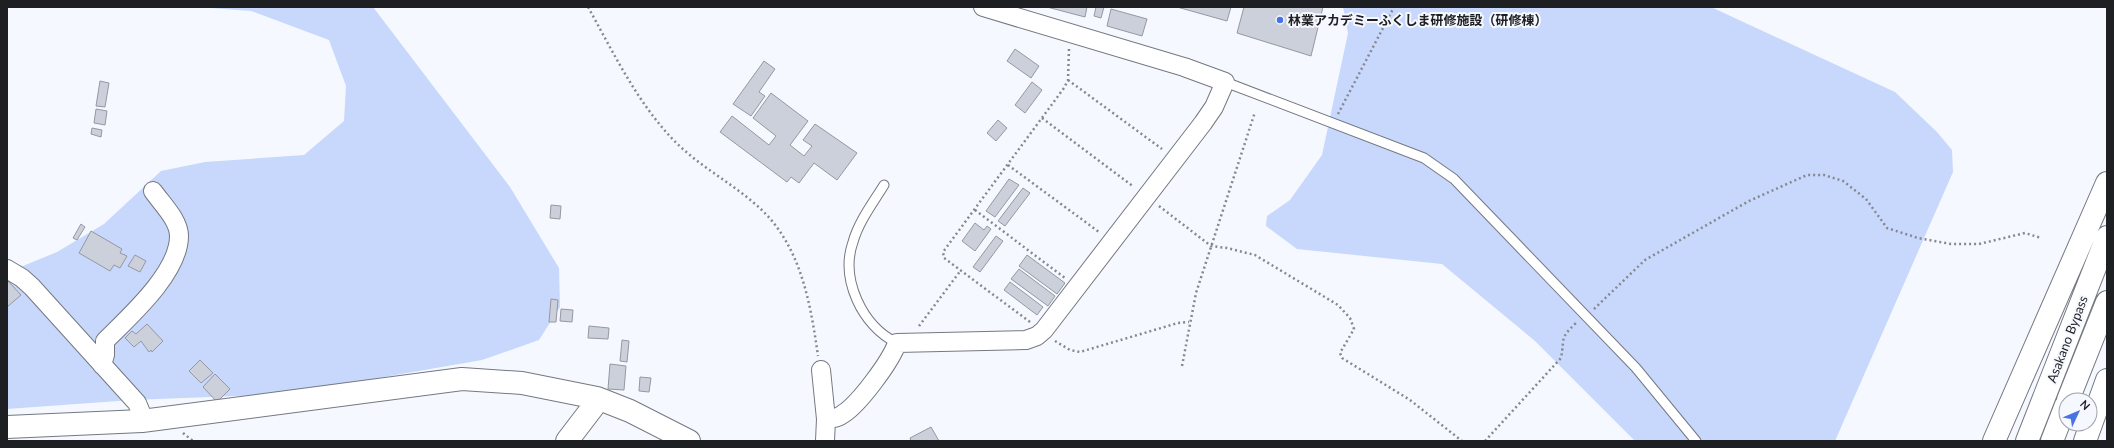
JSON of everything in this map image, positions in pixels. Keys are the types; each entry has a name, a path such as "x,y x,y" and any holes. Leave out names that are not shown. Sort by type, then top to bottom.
{"main road":[{"path":"1994,441 2107,183"},
{"name":"Asakano Bypass","path":"2027,441 2107,237"},
{"name":"Asakano Bypass","path":"2071,392 2107,302"},
{"path":"7,428 142,421 462,379 522,383 597,398 630,411 689,441"},
{"path":"2085,441 2107,380"},
{"path":"567,441 593,407 597,398"},
{"path":"2052,441 2058,426"}],"street":[{"path":"826,419 840,416 855,404 902,343 1022,340 1037,336 1042,332 1078,288 1176,160 1214,107 1225,82 1184,67 984,7"},
{"path":"102,365 105,355 105,341 140,308 168,269 176,249 179,235 177,226 153,192"},
{"path":"7,269 22,278 32,287 136,403 142,415 142,421"},
{"path":"821,370 826,419 825,441"}],"lane":[{"path":"1225,82 1424,158 1454,179 1636,368 1696,441"},
{"path":"884,185 853,240 850,255 850,277 856,297 872,324 889,339 902,343"}],"path":[{"path":"588,7 644,104 667,134 707,170 754,202 776,223 798,263 804,280 813,319 821,370"},
{"path":"1334,123 1363,64 1394,7"},
{"path":"1069,33 1068,80 1064,88 943,252 944,258 1065,348 1080,352 1178,323 1189,322"},
{"path":"1068,80 1176,160"},
{"path":"1182,366 1189,322 1196,293 1255,112"},
{"path":"1042,118 1211,246 1227,248 1255,255 1338,304 1350,318 1354,329 1340,353 1342,358 1410,400 1462,441"},
{"path":"1008,165 1113,242"},
{"path":"1484,441 1561,358 1562,341 1565,333 1598,306 1645,260 1749,202 1807,175 1824,175 1843,181 1866,199 1887,228 1918,238 1951,244 1979,244 2025,233 2041,238"},
{"path":"975,210 1078,288"},
{"path":"902,343 961,270"}],"shaded area":[{"path":"197,7 373,7 510,187 559,268 560,307 539,340 482,360 286,394 132,400 7,409 7,262 23,266 57,252 104,224 161,171 205,162 304,155 344,121 346,86 329,40 251,11"},
{"path":"1343,7 1711,7 1895,92 1937,132 1952,150 1953,172 1835,441 1635,441 1535,341 1442,264 1297,249 1266,226 1267,216 1290,200 1322,155 1348,33"}],"building":[{"path":"1047,7 1087,7 1085,17"},
{"path":"1096,7 1104,7 1101,18 1094,16"},
{"path":"1177,7 1231,7 1227,21"},
{"name":"林業アカデミーふくしま研修施設（研修棟）","path":"1244,7 1323,7 1311,56 1237,33"},
{"path":"1111,9 1147,19 1142,36 1107,26"},
{"path":"1015,49 1039,66 1031,78 1007,61"},
{"path":"764,61 775,69 759,92 765,96 751,116 733,104"},
{"path":"100,81 109,83 105,107 96,106"},
{"path":"1032,82 1042,90 1025,113 1015,105"},
{"path":"771,93 808,121 790,145 804,156 812,146 803,140 815,124 857,153 837,180 814,163 799,183 791,177 787,182 720,132 732,116 769,145 776,136 753,118"},
{"path":"96,109 107,111 105,125 94,123"},
{"path":"998,120 1007,128 996,141 987,133"},
{"path":"92,128 102,130 101,137 91,134"},
{"path":"1009,179 1019,185 995,217 986,211"},
{"path":"1023,188 1030,193 1005,226 998,221"},
{"path":"551,205 561,206 560,219 550,218"},
{"path":"975,223 984,230 987,226 991,229 975,251 962,241"},
{"path":"81,224 85,227 77,240 73,238"},
{"path":"91,231 122,249 120,253 127,256 120,268 114,265 110,271 79,253"},
{"path":"996,236 1003,241 980,272 973,267"},
{"path":"135,255 146,261 140,272 128,266"},
{"path":"1027,255 1065,283 1057,294 1019,266"},
{"path":"1019,269 1055,296 1048,306 1011,279"},
{"path":"7,280 21,295 7,307"},
{"path":"1010,282 1043,307 1037,315 1004,290"},
{"path":"551,299 558,300 556,322 549,322"},
{"path":"561,309 573,310 572,322 560,321"},
{"path":"147,324 163,341 152,352 151,350 149,352 141,341 134,347 125,338 132,331 136,334"},
{"path":"589,326 609,328 608,339 588,338"},
{"path":"622,340 629,341 627,362 620,361"},
{"path":"200,360 213,373 201,383 189,371"},
{"path":"610,364 626,366 624,390 608,389"},
{"path":"215,374 230,389 217,402 203,387"},
{"path":"640,377 651,378 649,392 639,391"},
{"path":"931,427 939,441 911,441 910,438"}],"place":[{"name":"林業アカデミーふくしま研修施設（研修棟）","path":"1280,20"}]}
